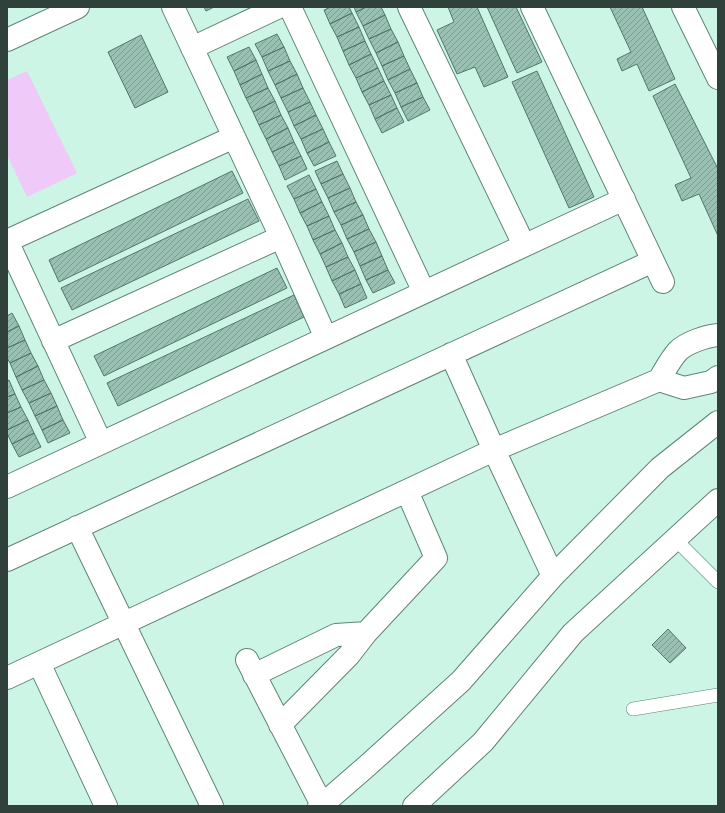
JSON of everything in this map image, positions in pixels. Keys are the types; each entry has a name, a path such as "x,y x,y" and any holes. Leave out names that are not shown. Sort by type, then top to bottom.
{"street":[{"path":"7,40 78,7"},
{"path":"173,7 281,237 326,338"},
{"path":"192,48 279,7"},
{"path":"290,7 424,292"},
{"path":"409,7 524,245"},
{"path":"532,7 663,282"},
{"path":"683,7 718,78"},
{"path":"101,443 7,241 234,137"},
{"path":"7,487 624,199"},
{"path":"54,341 281,237"},
{"path":"7,560 653,261"},
{"path":"7,678 494,450 659,380 679,350 698,339 718,335"},
{"path":"451,354 553,576"},
{"path":"659,380 684,388 711,382 718,377"},
{"path":"366,633 336,635 251,668 320,805 367,766 461,681 553,576 660,468 718,422"},
{"path":"280,725 349,655 366,633 436,558 407,491"},
{"path":"414,806 482,742 573,633 718,500"},
{"path":"77,527 212,806"},
{"path":"39,663 106,806"}],"lane":[{"path":"676,539 718,582"},
{"path":"633,709 718,695"}],"shaded area":[{"path":"27,71 77,173 27,197 7,155 7,80"}],"building":[{"path":"204,7 214,7 206,11"},
{"path":"331,7 349,7 352,13 330,24 324,10"},
{"path":"354,7 366,7 356,12"},
{"path":"366,7 381,7 385,15 363,26 356,12"},
{"path":"448,7 477,7 508,77 484,87 475,67 457,74 437,30 454,22"},
{"path":"487,7 516,7 542,62 517,73"},
{"path":"610,7 642,7 675,79 649,91 637,64 622,71 617,59 631,52"},
{"path":"352,13 359,27 337,37 330,24"},
{"path":"385,15 391,29 369,39 363,26"},
{"path":"359,27 365,41 343,51 337,37"},
{"path":"391,29 398,42 376,53 369,39"},
{"path":"277,34 284,47 262,57 255,44"},
{"path":"141,35 168,92 135,108 108,52"},
{"path":"365,41 371,54 349,65 343,51"},
{"path":"398,42 404,56 382,66 376,53"},
{"path":"249,47 256,60 234,71 227,57"},
{"path":"284,47 290,61 268,71 262,57"},
{"path":"371,54 378,68 356,78 349,65"},
{"path":"404,56 410,69 388,80 382,66"},
{"path":"256,60 262,74 240,85 234,71"},
{"path":"290,61 297,74 275,85 268,71"},
{"path":"378,68 384,81 362,92 356,78"},
{"path":"410,69 417,83 395,93 388,80"},
{"path":"537,71 594,197 569,208 512,82"},
{"path":"262,74 268,88 246,98 240,85"},
{"path":"297,74 303,88 281,98 275,85"},
{"path":"384,81 391,95 369,105 362,92"},
{"path":"417,83 423,97 401,107 395,93"},
{"path":"675,84 718,169 718,236 699,194 682,201 675,185 691,178 653,96"},
{"path":"268,88 275,101 253,112 246,98"},
{"path":"303,88 310,102 288,112 281,98"},
{"path":"391,95 397,108 375,119 369,105"},
{"path":"423,97 430,110 408,121 401,107"},
{"path":"275,101 281,115 259,125 253,112"},
{"path":"310,102 316,115 294,126 288,112"},
{"path":"397,108 404,122 382,133 375,119"},
{"path":"281,115 288,128 266,139 259,125"},
{"path":"316,115 323,129 301,139 294,126"},
{"path":"288,128 294,142 272,152 266,139"},
{"path":"323,129 329,142 307,153 301,139"},
{"path":"294,142 301,156 279,166 272,152"},
{"path":"329,142 336,156 314,166 307,153"},
{"path":"301,156 307,169 285,180 279,166"},
{"path":"337,161 343,174 321,184 315,171"},
{"path":"232,171 243,193 59,282 49,260"},
{"path":"343,174 350,188 328,198 321,184"},
{"path":"309,175 316,189 294,199 287,186"},
{"path":"350,188 356,202 334,212 328,198"},
{"path":"316,189 322,202 300,213 294,199"},
{"path":"248,199 259,221 72,310 61,288"},
{"path":"322,202 329,216 307,226 300,213"},
{"path":"356,202 363,215 341,225 334,212"},
{"path":"363,215 369,229 347,239 341,225"},
{"path":"329,216 335,230 313,240 307,226"},
{"path":"369,229 376,242 354,252 347,239"},
{"path":"335,230 342,243 320,254 313,240"},
{"path":"376,242 382,256 360,266 354,252"},
{"path":"342,243 348,257 326,267 320,254"},
{"path":"382,256 388,270 366,280 360,266"},
{"path":"348,257 355,270 332,281 326,267"},
{"path":"277,268 287,288 104,376 94,356"},
{"path":"355,270 361,284 339,294 332,281"},
{"path":"388,270 395,283 373,293 366,280"},
{"path":"361,284 367,298 345,308 339,294"},
{"path":"294,295 304,317 118,406 107,383"},
{"path":"12,313 19,326 7,332 7,316"},
{"path":"19,326 25,340 7,348 7,332"},
{"path":"25,340 31,353 10,363 7,358 7,348"},
{"path":"31,353 38,366 16,377 10,363"},
{"path":"38,366 44,380 22,390 16,377"},
{"path":"9,380 15,394 7,397 7,381"},
{"path":"44,380 51,393 29,403 22,390"},
{"path":"51,393 57,406 35,416 29,403"},
{"path":"15,394 21,407 7,413 7,397"},
{"path":"57,406 63,420 42,430 35,416"},
{"path":"21,407 28,420 7,430 7,413"},
{"path":"28,420 34,433 12,444 7,430"},
{"path":"63,420 70,433 48,443 42,430"},
{"path":"34,433 41,447 19,457 12,444"},
{"path":"668,629 686,648 670,663 652,645"}]}
